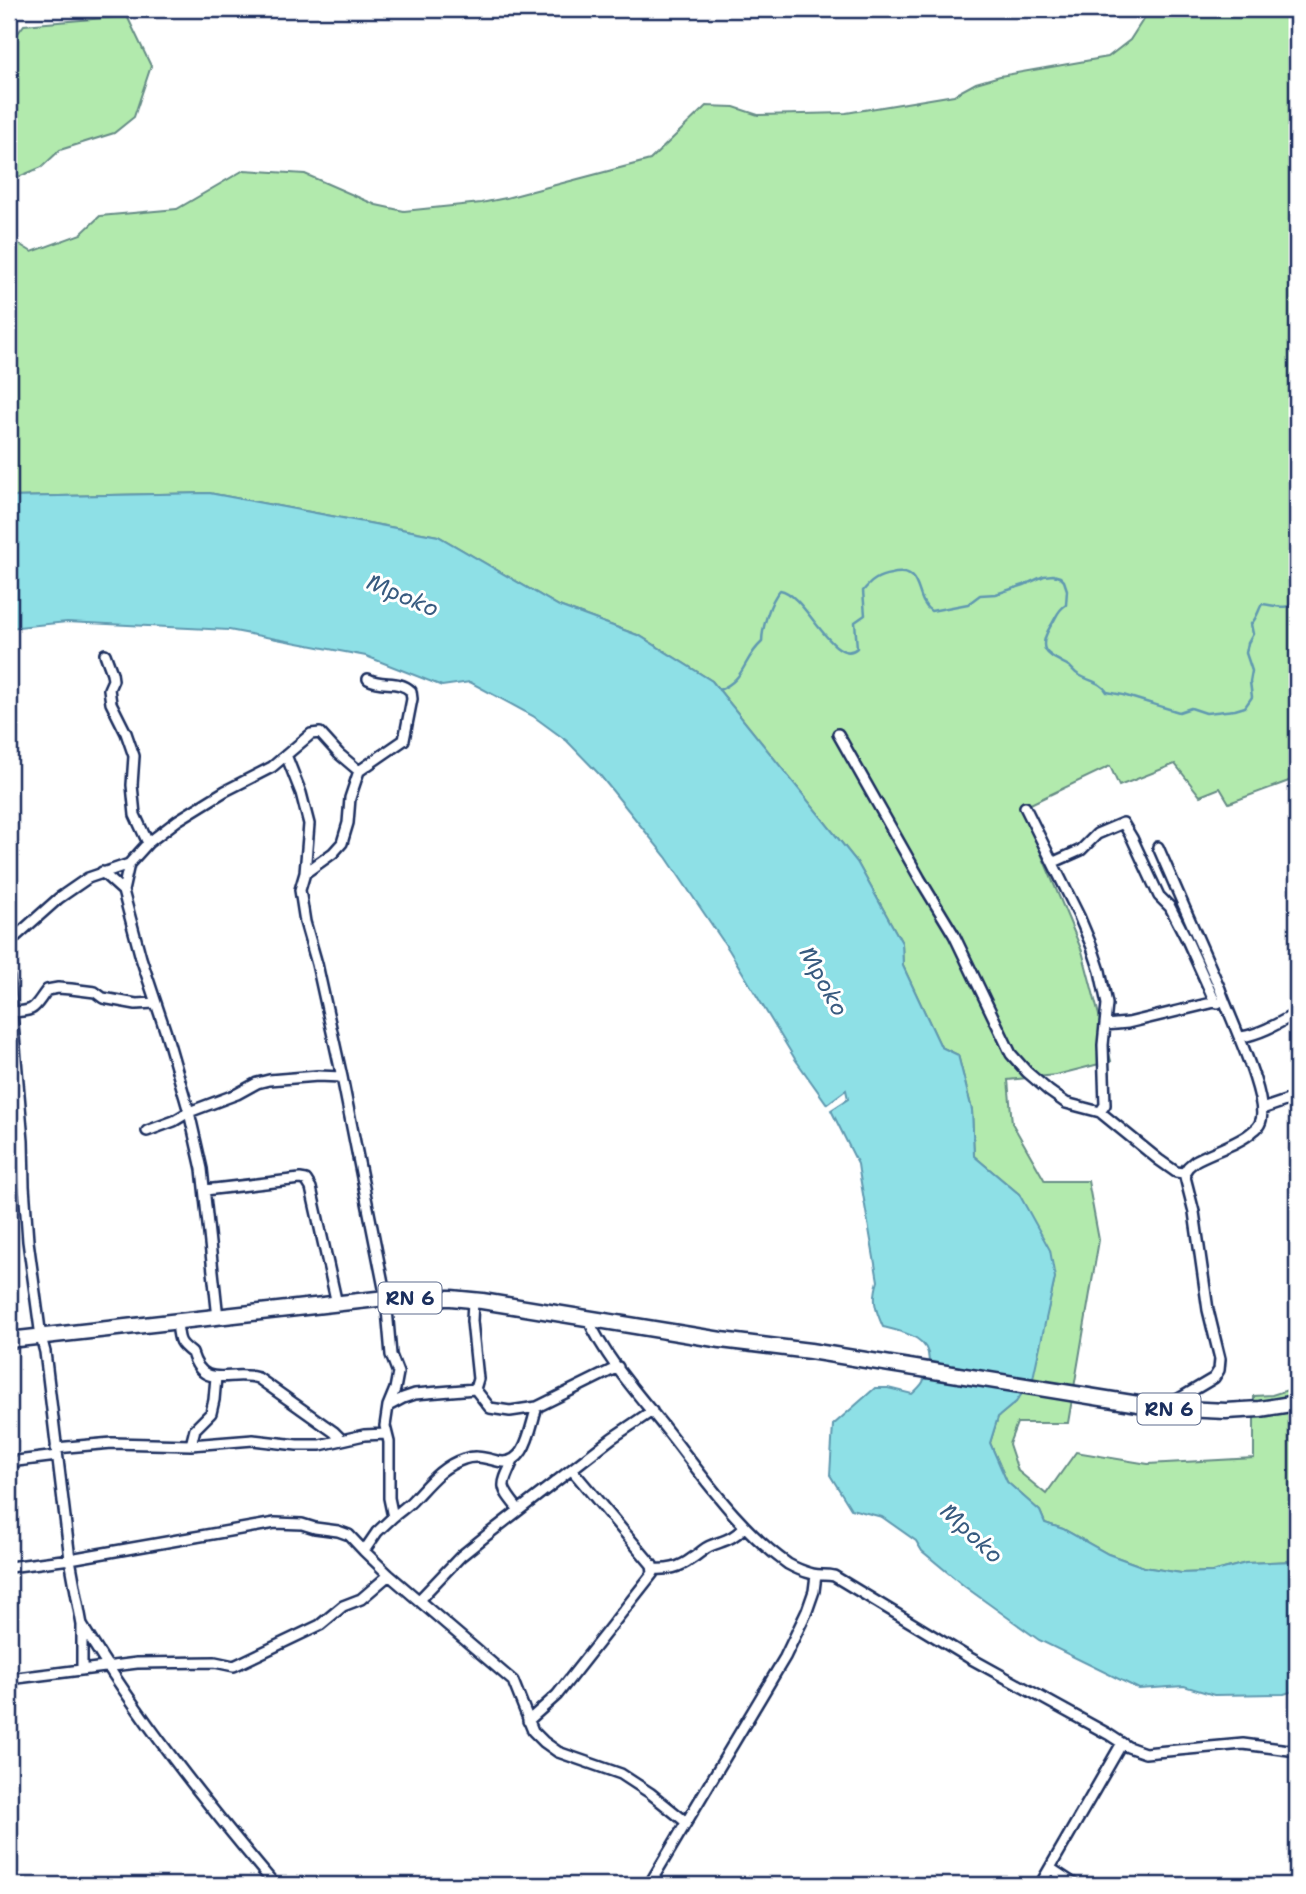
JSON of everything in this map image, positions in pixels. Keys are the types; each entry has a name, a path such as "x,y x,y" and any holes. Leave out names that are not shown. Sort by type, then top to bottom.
{"main road":[{"name":"RN 6","path":"9,1340 386,1298 451,1298 720,1340 810,1351 1163,1408 1226,1411 1297,1403"}],"street":[{"path":"105,654 113,673 109,689 111,704 134,756 132,785 135,816 148,843"},
{"path":"305,873 342,843 348,823 350,798 359,771 404,740 412,699 411,691 404,684 375,683 368,679"},
{"path":"218,1318 205,1190 196,1140 123,891 129,864 148,843 178,820 272,766 311,734 320,733 359,771"},
{"path":"838,734 954,935 1011,1054 1027,1072 1066,1103 1100,1112 1158,1160 1176,1172 1184,1173"},
{"path":"286,755 301,793 309,824 305,873 300,890 305,922 342,1077 386,1298 391,1354 398,1373 385,1426 390,1465 387,1482 393,1517"},
{"path":"1025,807 1079,916 1096,959 1107,1003 1103,1045 1105,1105 1100,1112"},
{"path":"1054,862 1081,850 1097,834 1123,823 1159,896 1170,907 1187,940 1215,1002"},
{"path":"1158,847 1241,1037 1262,1109 1260,1123 1252,1133 1195,1161 1184,1173 1194,1212 1208,1310 1220,1359 1219,1370 1214,1378 1163,1408"},
{"path":"9,940 59,898 88,878 129,864"},
{"path":"102,872 123,891"},
{"path":"9,977 23,1141 28,1241 45,1352 70,1559 82,1625 82,1670"},
{"path":"11,1012 36,1007 47,990 58,988 95,992 103,998 136,1004 155,1003"},
{"path":"1105,1025 1128,1023 1215,1002 1226,1007"},
{"path":"1241,1037 1274,1026 1297,1013"},
{"path":"146,1131 237,1094 257,1083 318,1076 342,1077"},
{"path":"1262,1109 1297,1097"},
{"path":"9,1139 23,1141"},
{"path":"205,1190 306,1180 311,1188 337,1304"},
{"path":"472,1300 478,1379 475,1389"},
{"path":"588,1319 618,1367 744,1527 790,1565 816,1575 834,1576 968,1657 1122,1743 1146,1753 1243,1744 1297,1751"},
{"path":"177,1322 182,1347 192,1353 201,1371 216,1377 249,1375 258,1378 341,1439"},
{"path":"475,1389 490,1408 510,1411 537,1408 618,1367"},
{"path":"191,1445 195,1429 211,1413 216,1377"},
{"path":"388,1406 415,1394 475,1389"},
{"path":"519,1510 504,1491 503,1483 513,1461 527,1441 537,1408"},
{"path":"419,1600 461,1556 612,1438 652,1411"},
{"path":"9,1462 112,1443 191,1445 253,1440 320,1445 364,1435 386,1434"},
{"path":"365,1551 377,1532 413,1501 436,1475 465,1459 476,1457 503,1463 513,1461"},
{"path":"572,1470 653,1569"},
{"path":"9,1567 275,1523 302,1524 349,1535 389,1575 513,1681 533,1731 544,1742 558,1752 621,1774 686,1822"},
{"path":"653,1569 677,1567 709,1546 723,1543 744,1527"},
{"path":"528,1721 557,1695 653,1569"},
{"path":"9,1679 107,1666 172,1662 215,1662 234,1666 320,1625 343,1606 360,1600 389,1575"},
{"path":"649,1885 785,1657 807,1611 816,1575"},
{"path":"82,1625 151,1731 275,1885"},
{"path":"1040,1885 1122,1743"},
{"path":"1050,1867 1076,1885"}],"green space":[{"path":"1150,9 1297,9 1297,778 1229,803 1220,788 1200,796 1175,764 1119,786 1110,766 1022,808 1082,951 1111,1061 1056,1075 1008,1080 1012,1123 1045,1181 1088,1181 1099,1240 1068,1423 1017,1423 1009,1444 1018,1471 1046,1494 1076,1452 1148,1464 1254,1458 1254,1396 1272,1395 1297,1387 1297,1561 1246,1563 1212,1572 1181,1573 1144,1567 1108,1554 1063,1529 1045,1523 1040,1511 1007,1482 990,1443 998,1417 1016,1402 1048,1309 1055,1278 1019,1194 974,1156 972,1110 958,1055 941,1047 903,966 902,943 857,862 712,681 640,636 559,606 438,536 209,493 9,497 9,238 32,252 81,234 100,216 177,209 244,170 305,174 376,205 404,211 506,198 650,160 706,106 734,107 758,115 846,113 954,95 976,83 1000,76 1108,57 1130,40"},
{"path":"127,16 151,66 134,117 114,133 60,150 42,167 9,181 9,45 24,25"}],"water":[{"name":"Mpoko","path":"209,493 438,536 559,606 640,636 712,681 857,862 902,943 903,966 941,1047 958,1055 972,1110 974,1156 1019,1194 1050,1250 1055,1278 1033,1378 1016,1402 998,1417 990,1443 1007,1482 1040,1511 1045,1523 1063,1529 1108,1554 1144,1567 1181,1573 1212,1572 1246,1563 1297,1561 1297,1690 1284,1694 1214,1695 1184,1686 1139,1689 1039,1640 964,1586 922,1551 916,1541 882,1517 851,1509 830,1475 833,1425 875,1388 912,1394 924,1379 929,1356 916,1338 883,1327 876,1310 878,1281 858,1164 831,1110 848,1099 846,1090 827,1104 795,1059 729,950 666,857 599,774 567,741 533,716 470,682 442,686 366,656 229,630 67,622 9,628 9,497"}],"waterway":[{"path":"719,690 728,686 739,675 762,642 767,615 780,590 790,594 799,603 829,640 848,652 857,648 855,622 865,615 863,591 882,576 902,573 909,575 914,579 922,599 931,611 968,604 980,595 996,594 1053,575 1064,581 1067,590 1066,605 1059,612 1044,642 1050,655 1077,674 1102,686 1107,692 1179,712 1191,708 1206,713 1235,710 1245,707 1252,697 1252,671 1246,653 1253,634 1251,624 1262,604 1284,607 1297,602"}]}
